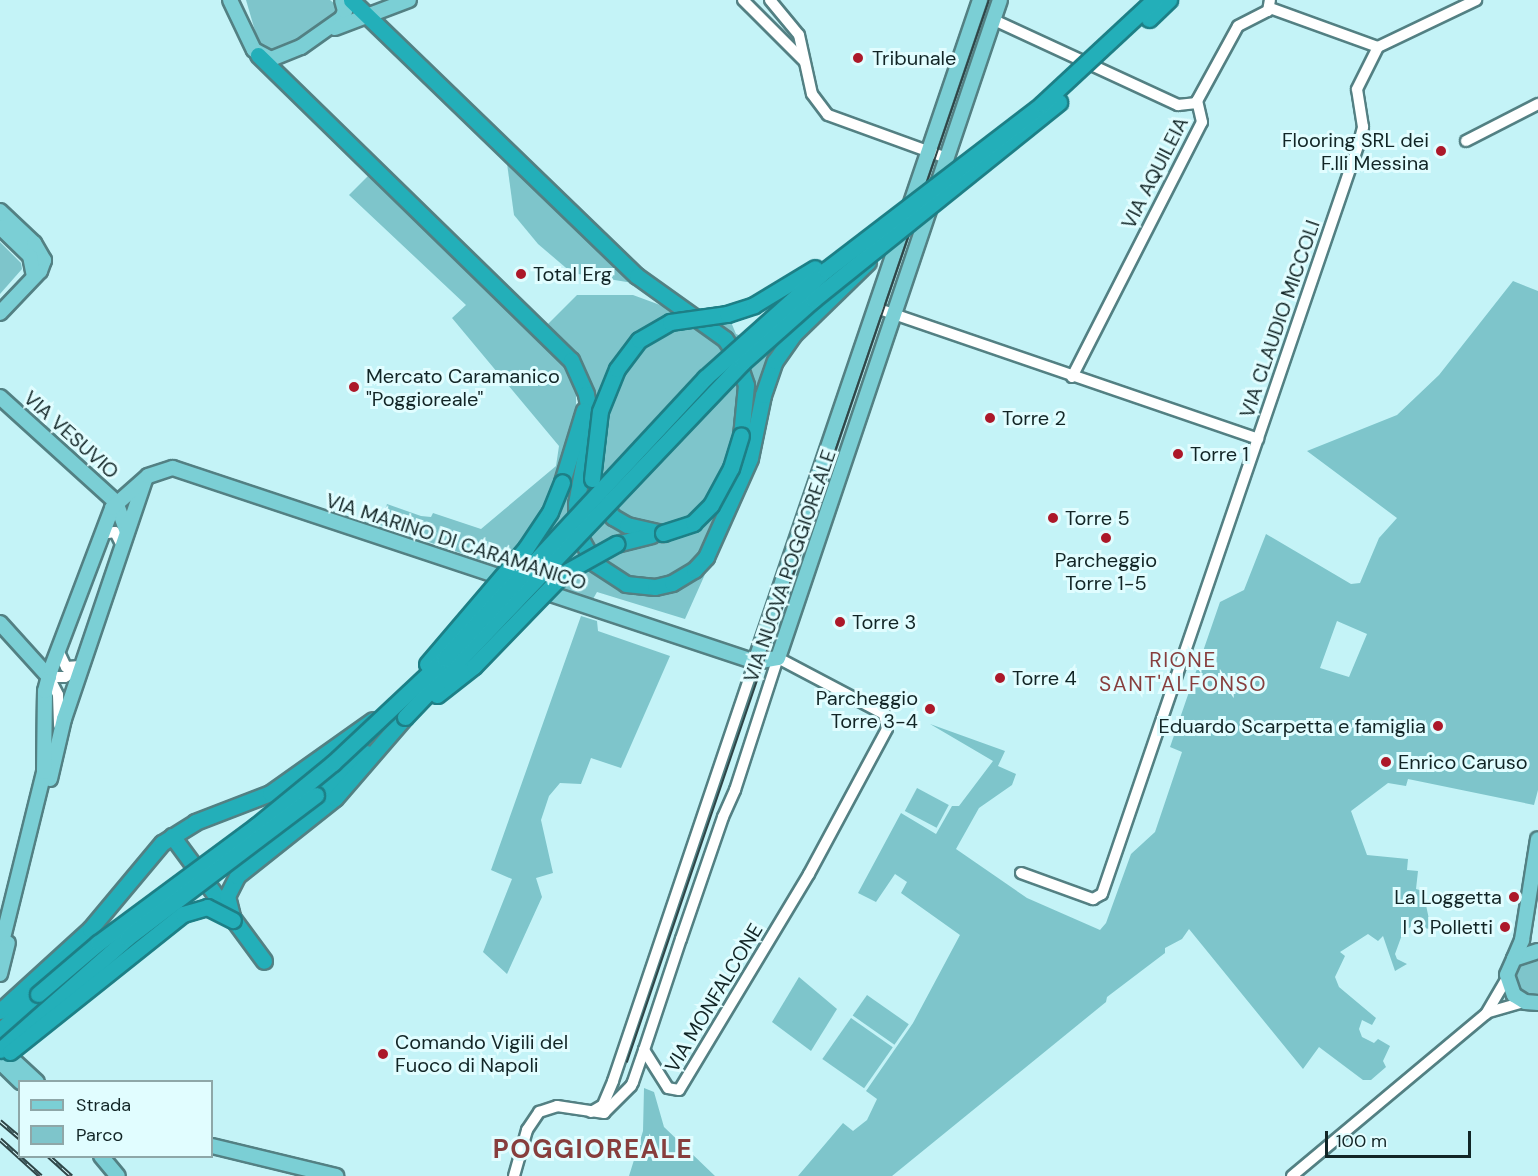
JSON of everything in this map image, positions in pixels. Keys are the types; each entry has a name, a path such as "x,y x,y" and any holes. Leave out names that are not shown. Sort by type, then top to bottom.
{"highway":[{"path":"0,1011 79,940 147,856 172,836 203,819 270,793 400,711 460,679 553,582 574,565 615,544 693,523 711,506 731,468 741,436 748,401 746,384 736,356 725,339 646,283 351,0"},
{"path":"0,1031 98,943 256,826 400,711 474,626 705,378 773,315 871,233 1042,104 1154,0"},
{"path":"0,1049 95,964 273,830 400,711 719,385 813,300 1052,109 1168,0"},
{"path":"258,55 339,138 563,351 580,377 591,422 576,525 588,556 614,579 647,587 681,579 706,557 750,458 763,394 775,361 794,334 881,247"},
{"path":"663,532 640,531 613,517 598,497 592,479 600,411 626,354 646,334 670,322 727,314 762,301 871,233"},
{"path":"233,920 227,896 237,876 342,792 400,711 450,633 526,548 550,512 562,482 583,413 580,377"},
{"path":"172,836 264,961"},
{"path":"0,1061 183,914 207,907 233,920"}],"main road":[{"path":"230,0 258,55 279,58 318,37 409,0"},
{"path":"236,0 237,15"},
{"path":"318,37 344,15 342,0"},
{"name":"VIA NUOVA POGGIOREALE","path":"755,662 980,0"},
{"name":"VIA NUOVA POGGIOREALE","path":"778,658 896,315 1000,0"},
{"path":"0,211 43,255 43,266 0,313"},
{"path":"0,227 30,256 34,276"},
{"name":"VIA VESUVIO","path":"0,397 116,502"},
{"name":"VIA MARINO DI CARAMANICO","path":"116,502 146,478 164,468 173,468 755,662"},
{"path":"0,950 48,773 81,666 146,478"},
{"path":"0,974 48,773 44,704 49,677 101,534 116,502"},
{"path":"116,502 124,516 124,540"},
{"path":"0,623 49,677"},
{"path":"755,662 778,658"},
{"path":"1532,1002 1511,990 1507,978 1522,940 1538,839"},
{"path":"1515,959 1538,951"},
{"path":"0,1049 35,1080"},
{"path":"0,1061 19,1080"},
{"path":"213,1146 336,1176"},
{"path":"104,1158 118,1176"}],"street":[{"path":"743,0 804,62"},
{"path":"770,0 799,35 814,100 828,115 947,159"},
{"path":"1270,4 1378,47 1476,0"},
{"name":"VIA AQUILEIA","path":"1072,377 1202,122 1197,103 1238,26 1270,4"},
{"path":"994,20 1178,105 1197,103"},
{"name":"VIA CLAUDIO MICCOLI","path":"1021,873 1093,899 1102,894 1358,146 1363,127 1357,89 1378,47"},
{"path":"1466,141 1538,104"},
{"path":"876,308 1258,439"},
{"path":"101,534 115,532 124,540"},
{"path":"58,650 66,667 81,666"},
{"name":"VIA NUOVA POGGIOREALE","path":"582,1111 608,1111 627,1092 634,1079 778,658"},
{"name":"VIA MONFALCONE","path":"644,1050 668,1088 679,1090 809,874 887,729 888,719 778,658"},
{"name":"VIA NUOVA POGGIOREALE","path":"514,1176 526,1130 539,1112 557,1106 594,1112 603,1106 755,662"},
{"path":"60,737 58,695 49,677 65,677 81,666"},
{"path":"1486,1014 1507,978"},
{"path":"1292,1176 1486,1014 1504,1005 1532,1002"},
{"path":"616,1073 621,1085 634,1079"}],"green space":[{"path":"246,0 330,0 340,8 336,17 292,45 268,50 258,41"},
{"path":"506,156 639,284 572,273 538,244 514,215"},
{"path":"370,174 565,361 576,390 576,412 556,479 584,424 570,531 576,550 592,571 619,586 661,592 681,587 697,573 686,570 658,581 621,576 588,549 582,494 596,410 595,395 579,356 548,324 577,295 633,295 671,309 724,346 753,388 749,363 719,324 731,322 736,334 785,352 715,552 685,619 597,592 593,599 380,525 387,504 421,516 431,517 433,513 481,529 556,466 559,446 452,318 466,305 349,195"},
{"path":"0,242 21,263 22,269 0,294"},
{"path":"1513,281 1538,291 1538,790 1534,805 1408,779 1406,786 1388,783 1351,811 1367,855 1408,859 1407,870 1418,871 1416,889 1423,891 1430,924 1430,929 1412,926 1403,932 1395,954 1397,959 1407,964 1395,971 1383,936 1378,941 1368,934 1340,952 1345,956 1335,977 1339,987 1376,1018 1372,1025 1362,1020 1359,1029 1362,1037 1374,1043 1378,1039 1390,1046 1383,1061 1386,1067 1371,1080 1363,1080 1319,1047 1303,1069 1189,929 1182,939 1165,948 1165,953 1107,997 1106,1002 892,1176 798,1176 843,1123 853,1131 867,1120 877,1099 866,1091 913,1023 960,935 901,893 907,882 895,874 876,902 858,893 901,813 936,834 952,806 959,806 993,761 930,724 1005,751 998,766 1016,774 1012,785 979,808 956,849 1027,898 1100,930 1106,923 1131,854 1155,832 1182,752 1170,747 1220,602 1244,590 1266,534 1351,584 1360,583 1379,538 1397,518 1307,451 1397,415 1439,375","holes":["1337,621 1367,634 1349,677 1320,668"]},
{"path":"581,616 597,621 598,631 670,656 621,768 591,758 581,784 560,783 549,796 541,820 553,873 536,878 542,897 507,974 483,952 512,879 491,870"},
{"path":"917,788 949,805 937,828 905,811"},
{"path":"1538,955 1538,999 1518,993 1512,973 1514,966"},
{"path":"799,977 837,1009 811,1051 772,1022"},
{"path":"867,995 909,1024 894,1045 853,1015"},
{"path":"851,1018 893,1047 864,1088 822,1059"},
{"path":"644,1088 654,1092 664,1127 715,1176 629,1176 643,1131"}],"tram line":[{"path":"627,1062 989,0"}],"railway":[{"path":"0,1121 18,1136"},
{"path":"0,1139 18,1155"},
{"path":"21,1158 41,1176"},
{"path":"51,1158 71,1176"}],"place":[{"name":"Tribunale","path":"858,58"},
{"name":"Flooring SRL dei F.lli Messina","path":"1441,151"},
{"name":"Total Erg","path":"521,274"},
{"name":"Mercato Caramanico \"Poggioreale\"","path":"354,387"},
{"name":"Torre 2","path":"990,418"},
{"name":"Torre 1","path":"1178,454"},
{"name":"Torre 5","path":"1053,518"},
{"name":"Parcheggio Torre 1-5","path":"1106,538"},
{"name":"Torre 3","path":"840,622"},
{"name":"Torre 4","path":"1000,678"},
{"name":"Parcheggio Torre 3-4","path":"930,709"},
{"name":"Eduardo Scarpetta e famiglia","path":"1438,726"},
{"name":"Enrico Caruso","path":"1386,762"},
{"name":"La Loggetta","path":"1514,897"},
{"name":"I 3 Polletti","path":"1505,927"},
{"name":"Comando Vigili del Fuoco di Napoli","path":"383,1054"}],"district":[{"name":"RIONE SANT'ALFONSO","path":"1183,672"},
{"name":"POGGIOREALE","path":"593,1150"}]}
